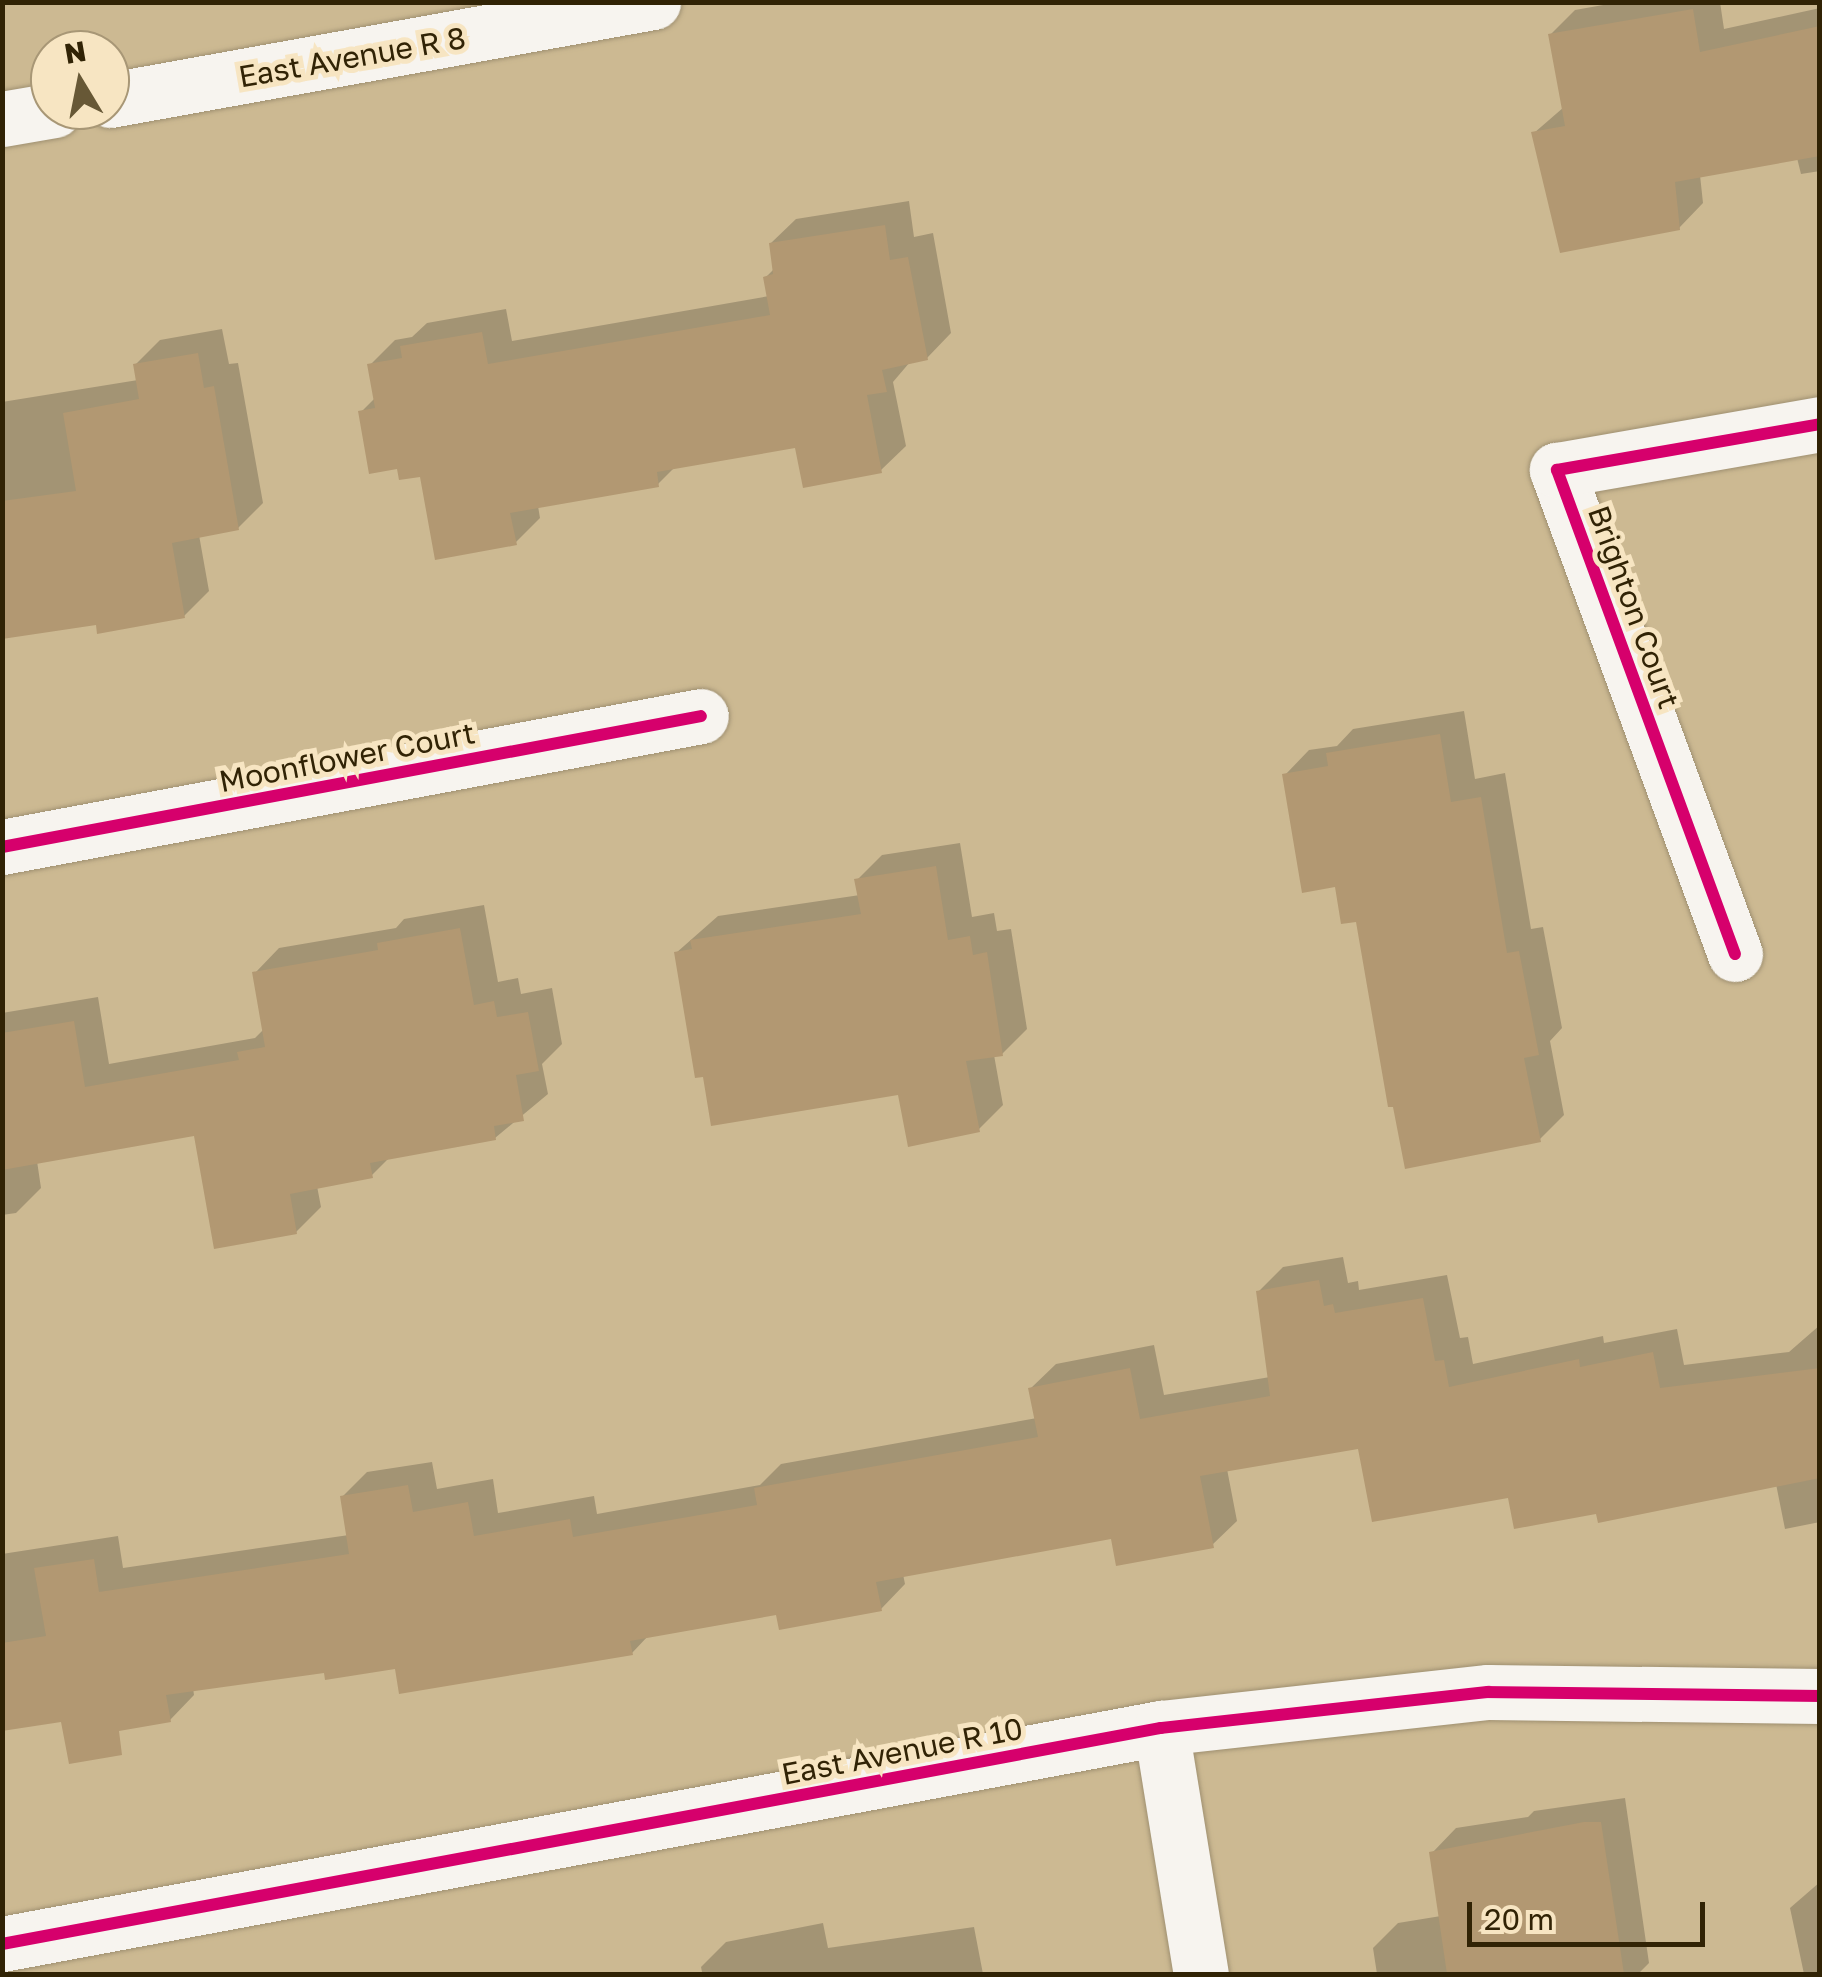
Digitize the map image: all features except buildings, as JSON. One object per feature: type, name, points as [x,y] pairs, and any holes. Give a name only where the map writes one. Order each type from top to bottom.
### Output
[{"type":"street","name":"East Avenue R 8","points":[[130,96],[652,2]]},
{"type":"street","points":[[2,119],[30,114]]},
{"type":"street","name":"Brighton Court","points":[[1735,954],[1557,470],[1820,424]]},
{"type":"street","name":"Moonflower Court","points":[[2,846],[701,716]]},
{"type":"street","name":"East Avenue R 10","points":[[2,1944],[1161,1728],[1488,1692],[1820,1696]]},
{"type":"street","points":[[1161,1728],[1202,1974]]},
{"type":"cycle path","points":[[1735,954],[1557,470],[1820,424]]},
{"type":"cycle path","points":[[2,847],[701,716]]},
{"type":"cycle path","points":[[2,1944],[1161,1728],[1488,1692],[1820,1696]]}]
